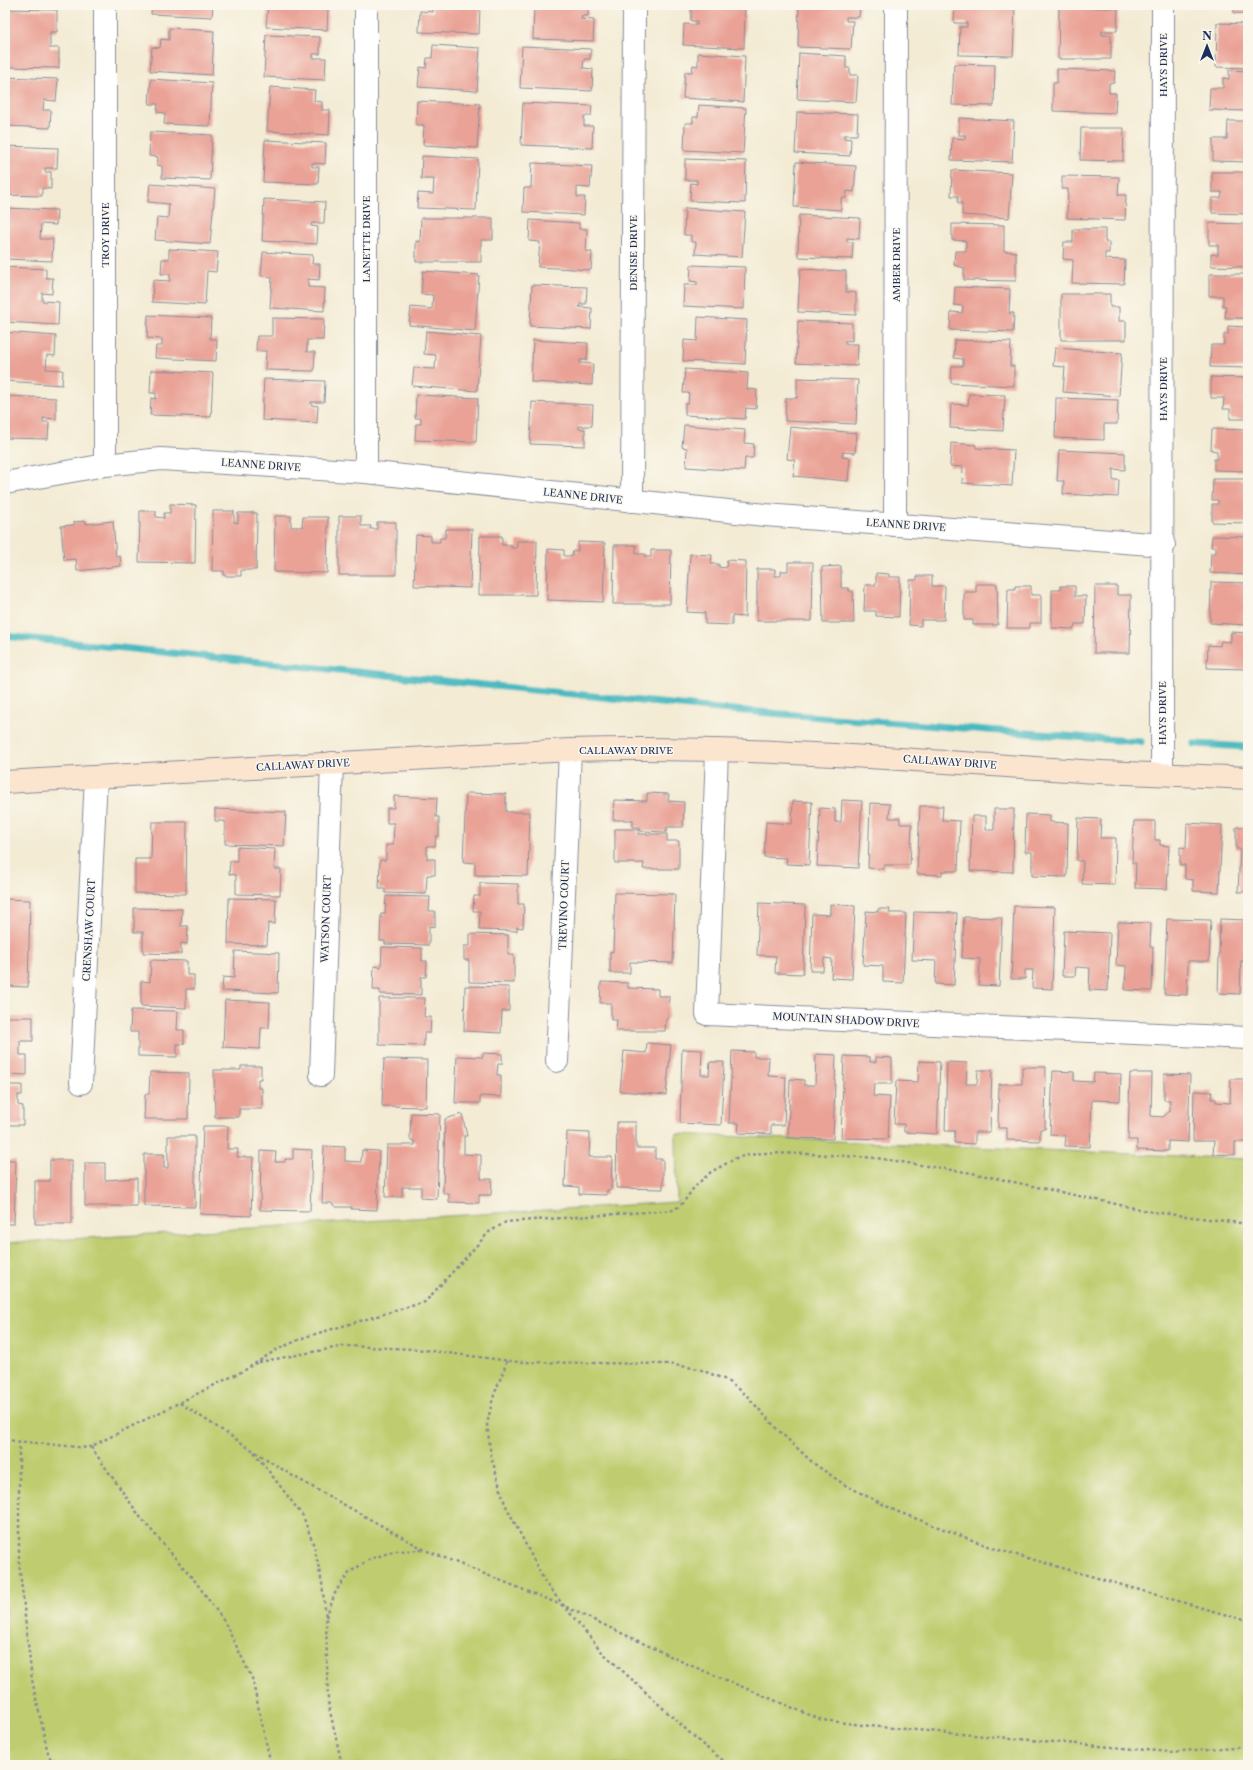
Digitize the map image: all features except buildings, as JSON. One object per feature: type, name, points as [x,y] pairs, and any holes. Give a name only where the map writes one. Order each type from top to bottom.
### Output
[{"type":"street","name":"TROY DRIVE","points":[[105,5],[105,465]]},
{"type":"street","name":"LANETTE DRIVE","points":[[366,5],[366,472]]},
{"type":"street","name":"DENISE DRIVE","points":[[632,502],[634,5]]},
{"type":"street","name":"AMBER DRIVE","points":[[895,525],[896,5]]},
{"type":"street","name":"HAYS DRIVE","points":[[1162,773],[1164,545],[1163,5]]},
{"type":"street","name":"LEANNE DRIVE","points":[[5,483],[105,465],[161,459],[366,472],[632,502],[895,525],[1164,545]]},
{"type":"street","name":"CALLAWAY DRIVE","points":[[5,782],[570,750],[642,748],[900,758],[1084,771],[1162,773],[1248,778]]},
{"type":"street","name":"TREVINO COURT","points":[[557,1061],[570,750]]},
{"type":"street","name":"MOUNTAIN SHADOW DRIVE","points":[[717,751],[707,1014],[1248,1038]]},
{"type":"street","name":"WATSON COURT","points":[[321,1075],[332,763]]},
{"type":"street","name":"CRENSHAW COURT","points":[[81,1083],[96,777]]},
{"type":"path","points":[[5,1440],[88,1448],[91,1447],[257,1362],[276,1350],[305,1337],[425,1302],[489,1232],[506,1222],[674,1210],[683,1203],[695,1186],[711,1172],[738,1157],[764,1153],[876,1158],[972,1173],[1153,1212],[1248,1224]]},
{"type":"path","points":[[257,1362],[345,1346],[416,1349],[507,1361],[668,1364],[699,1369],[726,1380],[747,1396],[777,1429],[813,1463],[845,1485],[896,1511],[996,1549],[1248,1621]]},
{"type":"path","points":[[507,1361],[487,1424],[491,1456],[505,1504],[546,1584],[602,1652],[728,1765]]},
{"type":"path","points":[[180,1402],[291,1475],[425,1550],[564,1606],[685,1663],[822,1720],[870,1726],[1169,1752],[1248,1746]]},
{"type":"path","points":[[19,1441],[19,1562],[32,1680],[48,1753],[53,1765]]},
{"type":"path","points":[[91,1447],[141,1518],[195,1581],[224,1621],[252,1678],[270,1765]]},
{"type":"path","points":[[253,1450],[303,1516],[314,1546],[322,1583],[326,1618],[328,1702],[342,1765]]},
{"type":"path","points":[[326,1618],[336,1591],[350,1572],[370,1560],[395,1551],[425,1550]]},
{"type":"green space","points":[[676,1134],[1248,1159],[1248,1765],[5,1765],[5,1243],[677,1202]]},
{"type":"waterway","points":[[5,636],[719,709],[1141,742]]},
{"type":"waterway","points":[[1194,744],[1248,747]]}]
